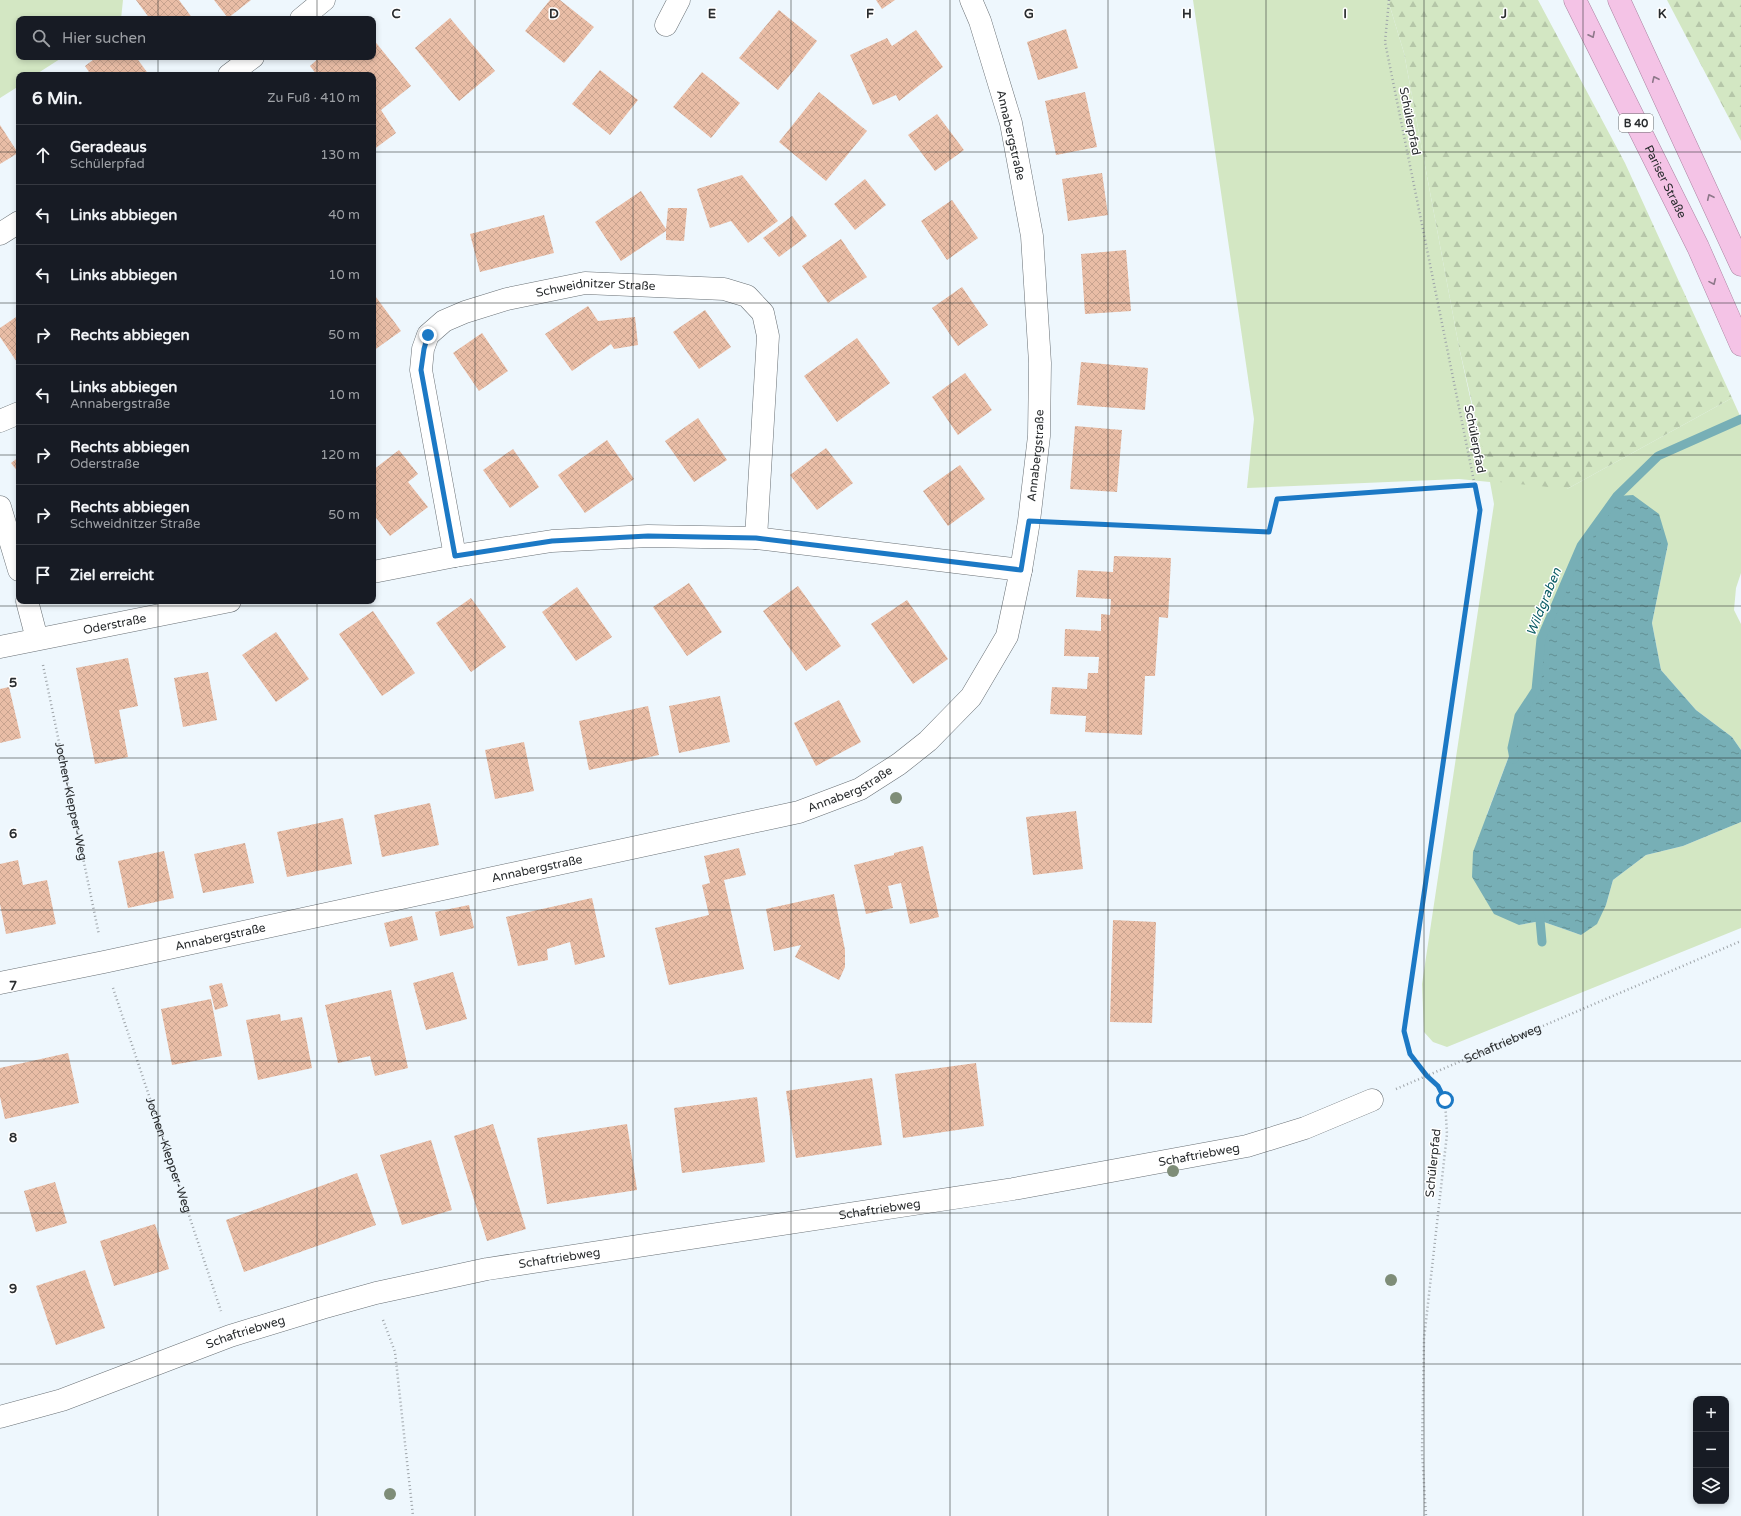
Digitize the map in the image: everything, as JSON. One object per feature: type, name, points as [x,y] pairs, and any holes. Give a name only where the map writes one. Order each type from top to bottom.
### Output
[{"type":"highway","name":"Pariser Straße","points":[[1575,0],[1698,247],[1741,345]]},
{"type":"highway","name":"B 40","points":[[1619,0],[1741,265]]},
{"type":"street","points":[[305,16],[324,0]]},
{"type":"street","points":[[666,25],[679,0]]},
{"type":"street","name":"Annabergstraße","points":[[0,983],[799,812],[860,789],[899,764],[928,741],[971,697],[1007,636],[1021,570],[1029,521],[1038,436],[1040,364],[1032,236],[1011,123],[980,20],[971,0]]},
{"type":"street","points":[[233,72],[248,60]]},
{"type":"street","points":[[0,234],[16,224]]},
{"type":"street","name":"Schweidnitzer Straße","points":[[455,556],[421,370],[428,335],[444,321],[465,312],[507,299],[585,284],[724,289],[747,296],[763,313],[768,336],[756,538]]},
{"type":"street","points":[[0,421],[16,414]]},
{"type":"street","points":[[0,507],[16,560]]},
{"type":"street","points":[[376,571],[455,556],[560,541],[648,536],[756,538],[1021,570]]},
{"type":"street","points":[[29,604],[37,639]]},
{"type":"street","name":"Oderstraße","points":[[0,647],[215,604]]},
{"type":"street","name":"Schaftriebweg","points":[[0,1417],[62,1400],[230,1336],[314,1310],[376,1293],[487,1269],[1013,1189],[1247,1146],[1305,1128],[1372,1100]]},
{"type":"path","name":"Schülerpfad","points":[[1389,0],[1385,42],[1480,510],[1404,1031],[1410,1054],[1427,1076],[1438,1086],[1445,1100],[1447,1134],[1424,1339],[1422,1452],[1426,1516]]},
{"type":"path","points":[[1029,521],[1269,532],[1277,499],[1475,485]]},
{"type":"path","name":"Jochen-Klepper-Weg","points":[[42,662],[100,941]]},
{"type":"path","name":"Schaftriebweg","points":[[1372,1100],[1741,941]]},
{"type":"path","name":"Jochen-Klepper-Weg","points":[[113,987],[230,1336]]},
{"type":"path","points":[[376,1293],[380,1312],[395,1352],[413,1516]]},
{"type":"green space","points":[[0,0],[123,0],[121,16],[16,16],[16,60],[58,60],[40,72],[16,72],[16,88],[0,98]]},
{"type":"green space","points":[[1193,0],[1388,0],[1404,53],[1459,347],[1479,438],[1567,489],[1732,398],[1741,418],[1741,573],[1736,588],[1734,610],[1741,624],[1741,750],[1732,737],[1696,710],[1661,670],[1652,623],[1668,544],[1541,639],[1536,690],[1519,716],[1512,748],[1487,814],[1519,925],[1541,921],[1581,935],[1606,905],[1613,880],[1646,855],[1683,846],[1741,822],[1741,928],[1447,1047],[1433,1042],[1424,1032],[1422,984],[1494,504],[1490,482],[1459,479],[1247,488],[1254,419]]},
{"type":"green space","points":[[1388,0],[1538,0],[1625,163],[1732,398],[1567,489],[1490,481],[1459,347],[1404,53]]},
{"type":"green space","points":[[1667,0],[1741,0],[1741,141]]},
{"type":"water","points":[[1633,495],[1659,514],[1668,544],[1652,623],[1661,670],[1696,710],[1732,737],[1741,750],[1741,822],[1683,846],[1646,855],[1613,880],[1606,905],[1597,924],[1581,935],[1541,921],[1519,925],[1494,914],[1472,877],[1473,852],[1512,748],[1519,716],[1536,690],[1541,639],[1581,546],[1617,496]]},
{"type":"building","points":[[136,0],[179,0],[191,16],[148,16]]},
{"type":"building","points":[[214,0],[251,0],[231,16],[226,16]]},
{"type":"building","points":[[550,0],[560,0],[594,27],[564,63],[525,31]]},
{"type":"building","points":[[876,0],[895,0],[882,9]]},
{"type":"building","points":[[779,10],[817,41],[778,90],[739,58]]},
{"type":"building","points":[[450,18],[495,71],[459,101],[415,48]]},
{"type":"building","points":[[1066,29],[1078,68],[1038,80],[1027,42]]},
{"type":"building","points":[[916,30],[943,67],[899,101],[896,95],[873,105],[850,55],[887,38],[892,46]]},
{"type":"building","points":[[376,43],[411,86],[381,110],[396,133],[376,148],[376,72],[315,72],[310,66],[317,60],[376,60]]},
{"type":"building","points":[[93,60],[138,60],[147,72],[89,72],[85,66]]},
{"type":"building","points":[[600,70],[638,100],[610,135],[572,104]]},
{"type":"building","points":[[702,72],[740,103],[711,138],[673,107]]},
{"type":"building","points":[[819,92],[867,131],[826,181],[779,142]]},
{"type":"building","points":[[1085,92],[1097,147],[1056,155],[1045,101]]},
{"type":"building","points":[[937,114],[964,150],[935,171],[908,135]]},
{"type":"building","points":[[0,125],[16,150],[16,154],[0,164]]},
{"type":"building","points":[[1102,173],[1108,215],[1068,221],[1062,179]]},
{"type":"building","points":[[742,175],[778,221],[748,243],[731,221],[710,228],[697,189]]},
{"type":"building","points":[[865,179],[886,205],[855,230],[834,204]]},
{"type":"building","points":[[641,191],[666,229],[668,208],[687,208],[684,241],[666,240],[666,231],[621,261],[595,222]]},
{"type":"building","points":[[952,200],[978,238],[947,260],[921,221]]},
{"type":"building","points":[[544,215],[554,253],[480,272],[470,234]]},
{"type":"building","points":[[792,216],[807,236],[779,257],[763,238]]},
{"type":"building","points":[[841,239],[867,277],[828,303],[802,266]]},
{"type":"building","points":[[1126,250],[1131,311],[1085,314],[1081,254]]},
{"type":"building","points":[[962,287],[988,325],[958,346],[932,308]]},
{"type":"building","points":[[376,297],[401,331],[376,349]]},
{"type":"building","points":[[588,306],[598,321],[635,317],[638,345],[614,349],[611,344],[572,371],[545,334]]},
{"type":"building","points":[[705,310],[731,347],[699,369],[673,332]]},
{"type":"building","points":[[16,317],[16,361],[0,337],[0,328]]},
{"type":"building","points":[[482,333],[508,371],[479,391],[453,353]]},
{"type":"building","points":[[857,338],[890,383],[837,422],[804,376]]},
{"type":"building","points":[[1081,362],[1148,368],[1145,410],[1077,405]]},
{"type":"building","points":[[965,373],[992,410],[958,435],[932,397]]},
{"type":"building","points":[[698,418],[727,460],[694,482],[665,441]]},
{"type":"building","points":[[1075,426],[1122,430],[1117,492],[1070,489]]},
{"type":"building","points":[[607,440],[634,479],[585,513],[558,475]]},
{"type":"building","points":[[826,448],[853,483],[817,510],[790,475]]},
{"type":"building","points":[[513,449],[539,487],[510,508],[483,470]]},
{"type":"building","points":[[399,450],[418,474],[408,482],[428,507],[390,536],[376,518],[376,468]]},
{"type":"building","points":[[16,459],[16,469],[11,463]]},
{"type":"building","points":[[960,465],[985,499],[948,526],[923,491]]},
{"type":"building","points":[[1114,556],[1171,558],[1168,618],[1159,617],[1155,676],[1145,676],[1142,735],[1085,732],[1086,716],[1050,714],[1052,687],[1087,689],[1088,673],[1098,673],[1099,657],[1064,656],[1065,629],[1101,631],[1101,614],[1110,615],[1111,599],[1076,597],[1078,570],[1113,572]]},
{"type":"building","points":[[689,583],[722,632],[687,656],[653,607]]},
{"type":"building","points":[[798,586],[841,646],[806,671],[763,611]]},
{"type":"building","points":[[577,587],[612,637],[576,661],[542,612]]},
{"type":"building","points":[[471,598],[506,647],[471,672],[436,623]]},
{"type":"building","points":[[907,600],[948,659],[913,684],[871,624]]},
{"type":"building","points":[[373,611],[415,673],[382,696],[339,634]]},
{"type":"building","points":[[276,632],[309,679],[276,702],[242,655]]},
{"type":"building","points":[[128,658],[138,706],[119,710],[128,757],[95,764],[76,668]]},
{"type":"building","points":[[208,672],[217,720],[183,727],[174,678]]},
{"type":"building","points":[[9,687],[21,738],[0,743],[0,689]]},
{"type":"building","points":[[720,696],[730,742],[679,753],[669,706]]},
{"type":"building","points":[[839,700],[861,742],[816,766],[794,723]]},
{"type":"building","points":[[648,706],[659,755],[589,770],[579,721]]},
{"type":"building","points":[[524,742],[534,791],[495,799],[485,750]]},
{"type":"building","points":[[430,803],[439,845],[382,857],[374,815]]},
{"type":"building","points":[[1076,811],[1083,869],[1033,875],[1026,817]]},
{"type":"building","points":[[343,818],[352,864],[287,877],[277,832]]},
{"type":"building","points":[[245,843],[254,883],[203,893],[194,854]]},
{"type":"building","points":[[923,846],[939,917],[910,924],[901,883],[888,886],[893,908],[866,914],[854,865]]},
{"type":"building","points":[[739,848],[746,875],[724,880],[744,969],[669,985],[655,928],[709,915],[702,885],[710,883],[704,856]]},
{"type":"building","points":[[164,851],[174,898],[128,908],[118,861]]},
{"type":"building","points":[[18,860],[23,885],[47,880],[56,924],[6,934],[0,904],[0,864]]},
{"type":"building","points":[[834,894],[845,950],[845,967],[839,980],[795,957],[801,945],[774,951],[766,909]]},
{"type":"building","points":[[592,898],[605,957],[575,965],[570,942],[547,949],[548,960],[518,966],[506,917]]},
{"type":"building","points":[[469,905],[474,928],[440,936],[435,912]]},
{"type":"building","points":[[412,916],[418,940],[390,947],[384,923]]},
{"type":"building","points":[[1113,920],[1156,922],[1152,1023],[1110,1022]]},
{"type":"building","points":[[453,972],[467,1019],[426,1030],[413,983]]},
{"type":"building","points":[[222,983],[228,1006],[215,1010],[209,986]]},
{"type":"building","points":[[391,990],[408,1068],[375,1076],[370,1056],[338,1063],[325,1005]]},
{"type":"building","points":[[211,999],[222,1056],[172,1065],[161,1009]]},
{"type":"building","points":[[280,1014],[281,1021],[302,1017],[312,1068],[258,1080],[246,1020]]},
{"type":"building","points":[[68,1053],[79,1103],[5,1119],[0,1097],[0,1068]]},
{"type":"building","points":[[976,1063],[984,1126],[903,1138],[895,1074]]},
{"type":"building","points":[[872,1078],[882,1145],[796,1158],[786,1091]]},
{"type":"building","points":[[757,1097],[765,1162],[682,1173],[674,1108]]},
{"type":"building","points":[[493,1124],[526,1229],[487,1241],[454,1136]]},
{"type":"building","points":[[627,1124],[637,1190],[547,1204],[537,1138]]},
{"type":"building","points":[[431,1140],[452,1210],[402,1225],[380,1155]]},
{"type":"building","points":[[357,1173],[376,1225],[244,1272],[226,1220]]},
{"type":"building","points":[[55,1182],[67,1223],[36,1232],[24,1191]]},
{"type":"building","points":[[155,1224],[169,1269],[114,1286],[100,1241]]},
{"type":"building","points":[[85,1270],[105,1328],[56,1345],[36,1286]]},
{"type":"waterway","name":"Wildgraben","points":[[1514,759],[1512,748],[1519,716],[1536,690],[1541,639],[1581,546],[1617,496],[1658,456],[1741,419]]},
{"type":"waterway","name":"Wildgraben","points":[[1539,909],[1542,942]]},
{"type":"route","points":[[428,335],[421,370],[455,556],[552,541],[648,536],[712,536],[756,538],[1021,570],[1029,521],[1269,532],[1277,499],[1475,485],[1480,510],[1404,1031],[1406,1044],[1410,1054],[1427,1076],[1438,1086],[1445,1100]]}]
